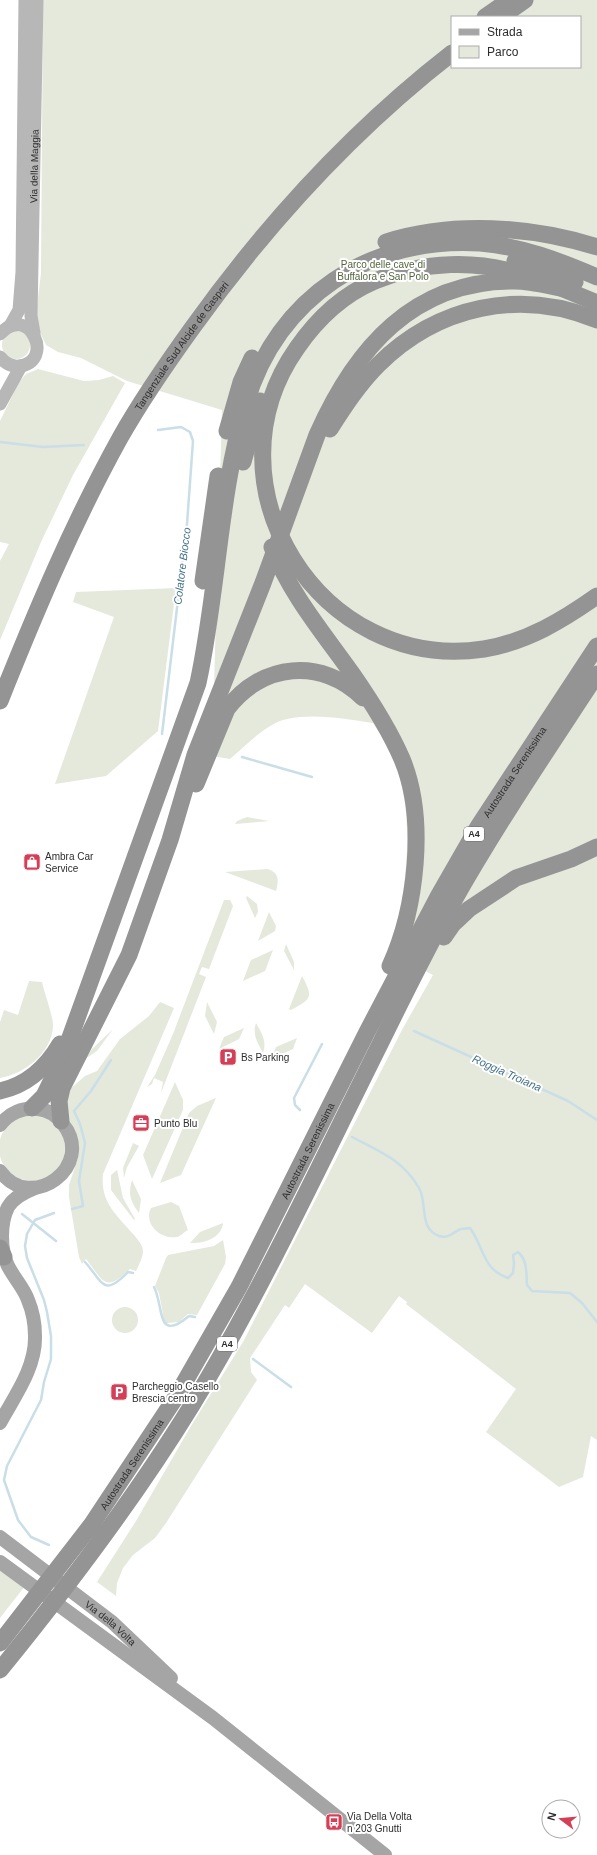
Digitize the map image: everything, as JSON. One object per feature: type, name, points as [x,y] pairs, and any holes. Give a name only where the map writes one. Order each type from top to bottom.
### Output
[{"type":"highway","points":[[486,16],[509,0]]},
{"type":"highway","points":[[502,16],[525,0]]},
{"type":"highway","name":"Tangenziale Sud Alcide de Gasperi","points":[[0,678],[50,555],[86,480],[134,396],[169,343],[248,240],[322,157],[395,89],[451,43]]},
{"type":"highway","name":"Tangenziale Sud Alcide de Gasperi","points":[[0,701],[43,594],[75,524],[121,436],[176,350],[213,298],[301,193],[364,130],[451,54]]},
{"type":"highway","points":[[187,710],[188,680],[224,444],[234,402],[241,382],[257,349],[278,317],[313,281],[344,260],[376,245],[415,234],[464,229],[496,229],[553,237],[597,247]]},
{"type":"highway","points":[[32,1108],[44,1096],[53,1080],[68,1045],[76,1016],[198,683],[206,648],[230,473],[246,402],[267,354],[288,323],[304,304],[330,282],[344,273],[383,255],[406,248],[451,242],[482,243],[512,248],[547,257],[597,277]]},
{"type":"highway","points":[[187,710],[207,686],[217,651],[240,480],[259,402],[271,372],[281,353],[297,330],[313,312],[336,292],[354,280],[386,266],[430,256],[453,254],[481,255],[508,259],[543,270],[597,292]]},
{"type":"highway","points":[[597,303],[566,289],[514,271],[480,265],[450,265],[410,270],[389,276],[355,291],[330,309],[318,321],[305,335],[286,363],[272,398],[266,421],[263,467],[270,510],[283,544],[299,570],[326,600],[360,624],[385,637],[434,649],[466,650],[499,646],[537,633],[597,596]]},
{"type":"highway","points":[[61,1121],[59,1101],[62,1088],[92,1032],[129,955],[170,840],[195,755],[263,583],[317,435],[342,386],[371,344],[387,328],[418,306],[453,290],[483,284],[515,281],[566,289]]},
{"type":"highway","points":[[301,481],[343,409],[373,371],[398,348],[436,323],[463,312],[494,305],[514,303],[561,308],[597,320]]},
{"type":"highway","points":[[251,432],[253,469],[258,508],[277,561],[301,601],[379,714],[402,760],[409,782],[416,836],[411,897],[398,949],[372,1004],[366,1032]]},
{"type":"highway","name":"Autostrada Serenissima","points":[[0,1643],[92,1524],[176,1397],[239,1287],[366,1032],[439,895],[478,827],[597,646]]},
{"type":"highway","points":[[170,840],[194,789],[227,709],[235,698],[258,681],[283,672],[299,670],[326,675],[348,686],[379,714]]},
{"type":"highway","name":"Autostrada Serenissima","points":[[0,1670],[50,1609],[107,1533],[192,1405],[255,1295],[453,902],[542,757],[597,674]]},
{"type":"highway","points":[[408,989],[427,968],[441,941],[453,924],[469,909],[516,878],[538,869],[571,859],[597,847]]},
{"type":"highway","points":[[571,859],[597,855]]},
{"type":"highway","points":[[0,1091],[24,1082],[36,1075],[48,1062],[76,1016]]},
{"type":"main road","points":[[2,1121],[18,1111],[32,1108],[48,1111],[61,1121],[71,1138],[72,1151],[68,1164],[56,1179],[45,1186],[35,1188],[24,1193],[8,1206]]},
{"type":"main road","points":[[1,1172],[13,1183],[20,1186],[35,1188]]},
{"type":"main road","points":[[0,1423],[28,1370],[33,1356],[35,1338],[34,1320],[28,1299],[2,1253],[2,1237],[8,1206],[8,1195],[1,1172]]},
{"type":"main road","name":"Via della Volta","points":[[0,1537],[112,1622],[213,1718]]},
{"type":"main road","name":"Via della Volta","points":[[0,1562],[213,1718],[385,1855]]},
{"type":"street","name":"Via della Maggia","points":[[5,330],[19,310],[22,272],[25,0]]},
{"type":"street","name":"Via della Maggia","points":[[21,366],[33,359],[38,346],[31,316],[37,0]]},
{"type":"street","points":[[5,330],[23,326],[34,333]]},
{"type":"street","points":[[0,361],[7,364],[21,366],[0,404]]},
{"type":"green space","name":"Parco delle cave di Buffalora e San Polo","points":[[43,0],[597,0],[597,1440],[591,1436],[583,1477],[559,1487],[486,1432],[516,1389],[406,1304],[407,1302],[399,1296],[372,1333],[305,1284],[289,1308],[285,1305],[250,1358],[251,1372],[257,1380],[166,1523],[155,1538],[133,1555],[123,1568],[117,1583],[116,1596],[97,1582],[136,1521],[191,1426],[243,1342],[403,1028],[433,975],[390,953],[400,914],[404,888],[407,826],[402,785],[396,765],[387,743],[373,723],[341,718],[298,717],[287,719],[279,721],[264,730],[230,759],[212,756],[222,410],[127,381],[81,358],[58,352],[46,345],[37,326],[36,315],[41,273]]},
{"type":"green space","points":[[16,331],[26,335],[30,345],[26,355],[16,359],[6,355],[2,345],[6,335]]},
{"type":"green space","points":[[38,369],[84,381],[99,380],[113,376],[125,383],[73,475],[41,542],[0,640],[0,561],[9,544],[0,542],[0,421],[19,382],[26,374]]},
{"type":"green space","points":[[176,588],[158,731],[106,776],[55,784],[114,617],[73,602],[76,592]]},
{"type":"green space","points":[[247,817],[270,821],[235,824],[237,821]]},
{"type":"green space","points":[[268,869],[277,877],[278,883],[276,891],[225,872]]},
{"type":"green space","points":[[247,896],[257,904],[258,912],[255,918],[246,898]]},
{"type":"green space","points":[[224,900],[230,900],[233,906],[209,969],[202,967],[199,974],[206,977],[161,1093],[163,1082],[154,1078],[152,1084],[147,1087],[155,1075],[173,1034]]},
{"type":"green space","points":[[269,912],[276,926],[275,931],[258,941]]},
{"type":"green space","points":[[286,944],[294,962],[294,970],[284,951]]},
{"type":"green space","points":[[273,950],[265,971],[243,981],[251,960]]},
{"type":"green space","points":[[302,976],[309,994],[303,1003],[291,1010],[289,1009]]},
{"type":"green space","points":[[29,981],[42,982],[53,1023],[51,1037],[42,1054],[35,1061],[18,1072],[0,1078],[0,1022],[4,1010],[18,1015]]},
{"type":"green space","points":[[160,1002],[174,1008],[103,1174],[104,1193],[107,1201],[116,1215],[140,1242],[143,1253],[136,1271],[130,1269],[115,1281],[105,1282],[86,1259],[82,1264],[79,1257],[69,1197],[69,1185],[78,1158],[79,1147],[77,1136],[69,1119],[66,1103],[69,1090],[85,1076],[97,1071],[120,1039],[149,1016]]},
{"type":"green space","points":[[207,1002],[217,1022],[214,1034],[205,1016]]},
{"type":"green space","points":[[256,1023],[264,1041],[263,1053],[255,1035]]},
{"type":"green space","points":[[244,1028],[239,1039],[219,1049],[224,1037]]},
{"type":"green space","points":[[113,1029],[97,1051],[85,1059],[92,1049]]},
{"type":"green space","points":[[297,1038],[293,1049],[271,1059],[276,1047]]},
{"type":"green space","points":[[175,1082],[183,1100],[183,1110],[152,1179],[143,1155]]},
{"type":"green space","points":[[216,1098],[181,1175],[160,1183],[189,1113],[197,1106]]},
{"type":"green space","points":[[32,1115],[45,1118],[55,1125],[62,1135],[65,1148],[62,1161],[55,1171],[45,1178],[32,1181],[19,1178],[9,1171],[2,1161],[-1,1148],[2,1135],[9,1125],[19,1118]]},
{"type":"green space","points":[[133,1143],[139,1146],[127,1167],[124,1178],[123,1168]]},
{"type":"green space","points":[[117,1170],[123,1198],[135,1219],[134,1220],[111,1190],[111,1175]]},
{"type":"green space","points":[[132,1180],[141,1199],[139,1213],[134,1205],[130,1193]]},
{"type":"green space","points":[[171,1202],[179,1206],[188,1230],[177,1237],[165,1236],[155,1230],[149,1220],[151,1208]]},
{"type":"green space","points":[[223,1223],[222,1228],[216,1236],[206,1241],[190,1243],[200,1232]]},
{"type":"green space","points":[[223,1240],[226,1257],[225,1264],[197,1315],[188,1314],[179,1322],[167,1323],[164,1320],[159,1293],[155,1286],[168,1255],[214,1246]]},
{"type":"green space","points":[[125,1307],[134,1311],[138,1320],[134,1329],[125,1333],[116,1329],[112,1320],[116,1311]]},
{"type":"green space","points":[[0,1567],[25,1586],[0,1618]]},
{"type":"waterway","name":"Colatore Biocco","points":[[158,430],[181,427],[190,432],[193,441],[187,524],[162,734]]},
{"type":"waterway","name":"Colatore Biocco","points":[[0,442],[43,447],[84,445]]},
{"type":"waterway","name":"Colatore Biocco","points":[[242,757],[312,777]]},
{"type":"waterway","name":"Roggia Troiana","points":[[414,1031],[568,1101],[597,1120]]},
{"type":"waterway","name":"Colatore Biocco","points":[[300,1110],[295,1105],[294,1098],[322,1044]]},
{"type":"waterway","points":[[72,1209],[83,1206],[79,1181],[85,1143],[80,1124],[74,1111],[91,1091],[111,1060]]},
{"type":"waterway","name":"Colatore Biocco","points":[[352,1137],[390,1157],[413,1178],[422,1194],[424,1215],[428,1227],[432,1232],[439,1236],[446,1237],[461,1229],[470,1228],[475,1235],[488,1263],[499,1274],[508,1278],[513,1273],[513,1255],[518,1252],[525,1263],[527,1285],[532,1291],[570,1293],[582,1303],[597,1322]]},
{"type":"waterway","points":[[49,1545],[31,1537],[18,1520],[4,1480],[7,1466],[41,1400],[44,1382],[51,1359],[51,1336],[47,1312],[44,1300],[27,1258],[25,1246],[27,1234],[35,1220],[54,1213]]},
{"type":"waterway","points":[[22,1214],[56,1241]]},
{"type":"waterway","points":[[85,1262],[100,1281],[108,1286],[120,1280],[128,1272],[133,1273]]},
{"type":"waterway","points":[[154,1287],[163,1319],[166,1324],[171,1326],[178,1324],[189,1316],[195,1317]]},
{"type":"waterway","points":[[253,1359],[291,1387]]},
{"type":"place","name":"Ambra Car Service","points":[[32,862]]},
{"type":"place","name":"Bs Parking","points":[[228,1057]]},
{"type":"place","name":"Punto Blu","points":[[141,1123]]},
{"type":"place","name":"Parcheggio Casello Brescia centro","points":[[119,1392]]},
{"type":"place","name":"Via Della Volta n 203 Gnutti","points":[[334,1822]]}]
